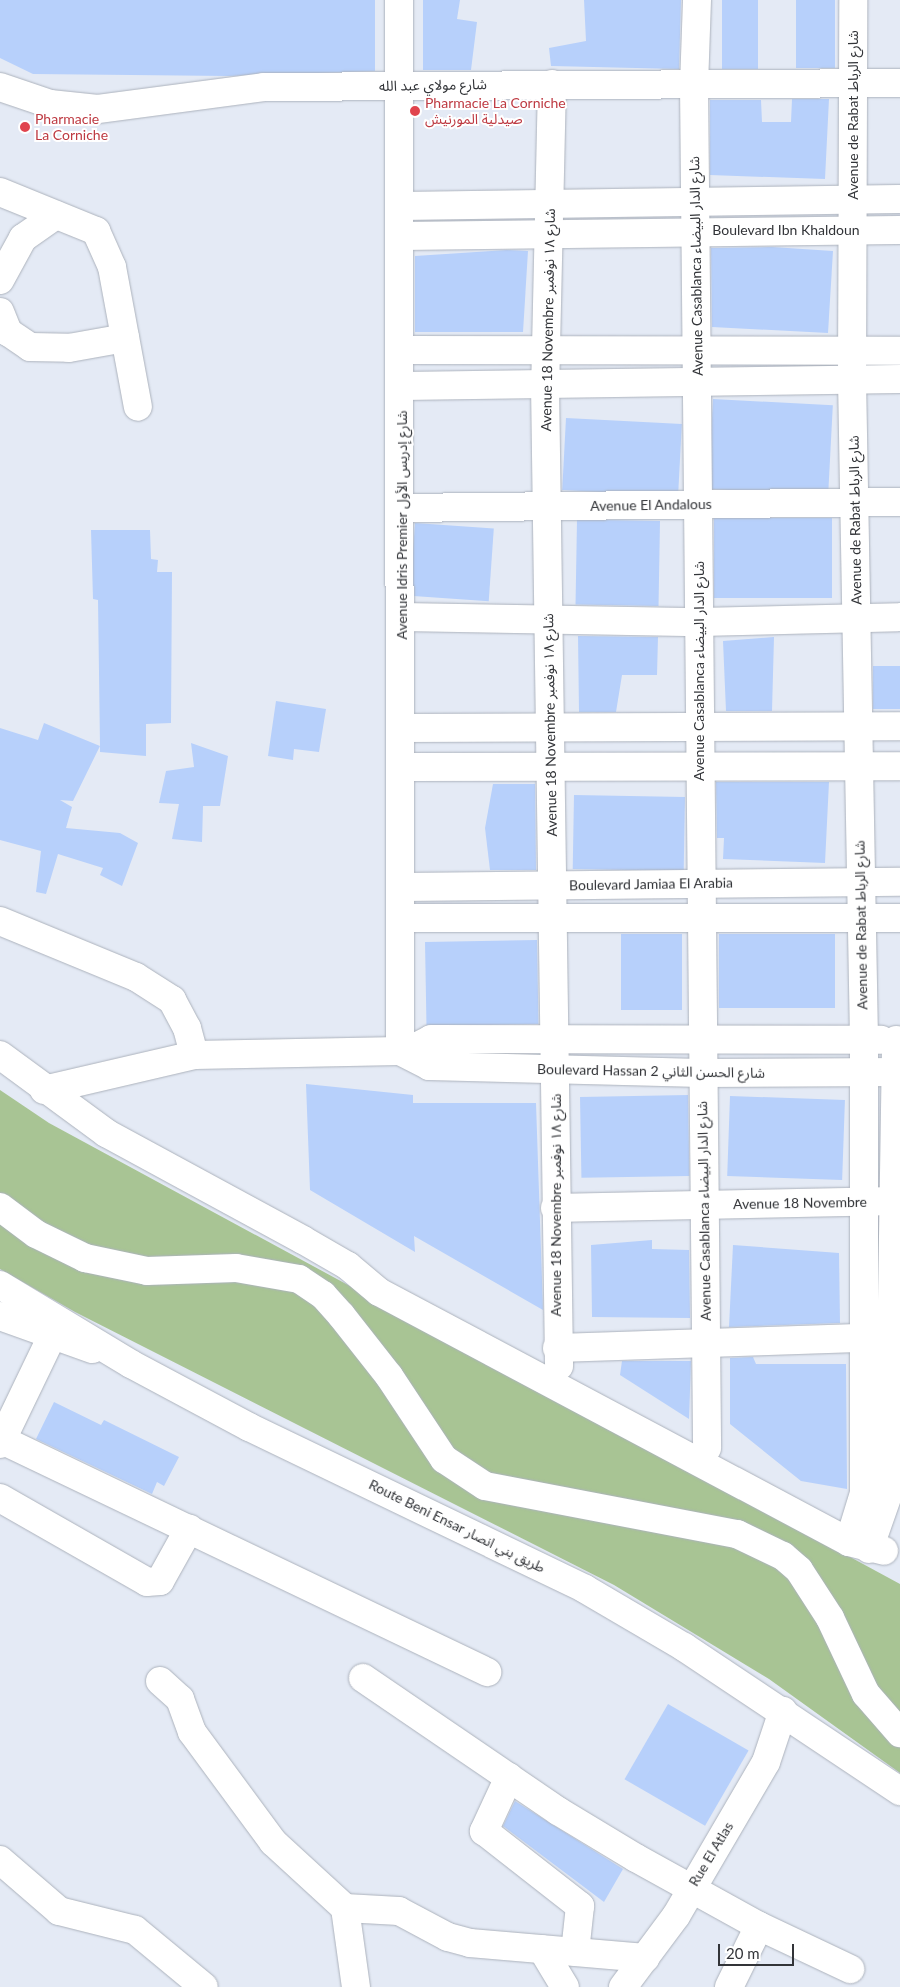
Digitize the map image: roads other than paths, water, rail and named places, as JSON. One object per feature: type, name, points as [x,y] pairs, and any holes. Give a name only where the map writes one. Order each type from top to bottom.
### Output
[{"type":"street","name":"Avenue Idris Premier شارع إدريس الأول","points":[[399,0],[403,350],[403,1051]]},
{"type":"street","name":"Avenue Casablanca شارع الدار البيضاء","points":[[697,0],[694,84],[707,1448]]},
{"type":"street","name":"Avenue de Rabat شارع الرباط","points":[[853,0],[855,351],[852,379],[856,503],[857,766],[864,1040],[864,1337],[884,1492]]},
{"type":"street","name":"شارع مولاي عبد الله","points":[[0,87],[50,104],[98,109],[221,89],[552,84],[900,83]]},
{"type":"street","name":"Avenue 18 Novembre شارع ١٨ نوفمبر","points":[[552,84],[545,384],[558,1357]]},
{"type":"street","points":[[0,192],[96,230],[112,267],[138,407]]},
{"type":"street","name":"Boulevard Ibn Khaldoun","points":[[402,236],[550,220],[696,200],[900,199]]},
{"type":"street","name":"Boulevard Ibn Khaldoun","points":[[401,206],[550,220],[696,230],[900,230]]},
{"type":"street","points":[[0,280],[23,238],[56,215]]},
{"type":"street","points":[[0,312],[8,332],[30,347],[70,348],[125,338]]},
{"type":"street","points":[[403,350],[546,352],[900,351]]},
{"type":"street","points":[[403,386],[697,380],[900,379]]},
{"type":"street","name":"Avenue El Andalous","points":[[402,508],[900,502]]},
{"type":"street","points":[[402,617],[700,622],[857,617],[900,618]]},
{"type":"street","points":[[402,728],[900,726]]},
{"type":"street","points":[[402,767],[900,766]]},
{"type":"street","name":"Boulevard Jamiaa El Arabia","points":[[403,887],[900,882]]},
{"type":"street","points":[[403,918],[900,918]]},
{"type":"street","points":[[0,921],[136,977],[172,1000],[187,1028],[194,1055]]},
{"type":"street","points":[[44,1090],[194,1055],[403,1051],[431,1039],[898,1040],[894,1337],[884,1492],[872,1544]]},
{"type":"street","name":"Boulevard Hassan 2 شارع الحسن الثاني","points":[[403,1051],[429,1066],[702,1073],[898,1072]]},
{"type":"street","points":[[0,1055],[44,1090],[106,1133],[348,1266],[379,1292],[872,1544]]},
{"type":"street","name":"Avenue 18 Novembre","points":[[555,1208],[895,1200]]},
{"type":"street","points":[[0,1207],[36,1234],[85,1258],[147,1271],[236,1268],[299,1279],[324,1295],[341,1315],[389,1376],[444,1459],[485,1486],[737,1534],[783,1556],[798,1570],[830,1618],[866,1694],[900,1733]]},
{"type":"street","points":[[348,1266],[388,1278],[558,1357],[707,1448],[872,1544]]},
{"type":"street","name":"Route Beni Ensar طريق بني انصار","points":[[0,1285],[131,1364],[249,1427],[585,1589],[783,1711],[900,1791]]},
{"type":"street","points":[[0,1316],[131,1364]]},
{"type":"street","points":[[53,1334],[1,1442],[189,1529],[487,1672]]},
{"type":"street","points":[[558,1357],[705,1343],[894,1337]]},
{"type":"street","points":[[0,1498],[147,1582],[160,1581],[189,1529]]},
{"type":"street","points":[[363,1678],[509,1777],[690,1889],[759,1926],[850,1969]]},
{"type":"street","points":[[160,1681],[180,1699],[192,1732],[268,1836],[346,1908],[399,1912],[470,1943],[645,1958]]},
{"type":"street","name":"Rue El Atlas","points":[[623,1987],[645,1958],[690,1889],[766,1762],[783,1711]]},
{"type":"street","points":[[509,1777],[484,1831],[580,1906],[575,1952]]},
{"type":"street","points":[[0,1860],[59,1911],[135,1930],[204,1987]]},
{"type":"street","points":[[346,1908],[356,1987]]},
{"type":"street","points":[[729,1987],[759,1926]]},
{"type":"street","points":[[542,1949],[565,1987]]},
{"type":"place","name":"Pharmacie La Corniche صيدلية المورنيش","points":[[415,111]]},
{"type":"place","name":"Pharmacie La Corniche","points":[[25,127]]}]
